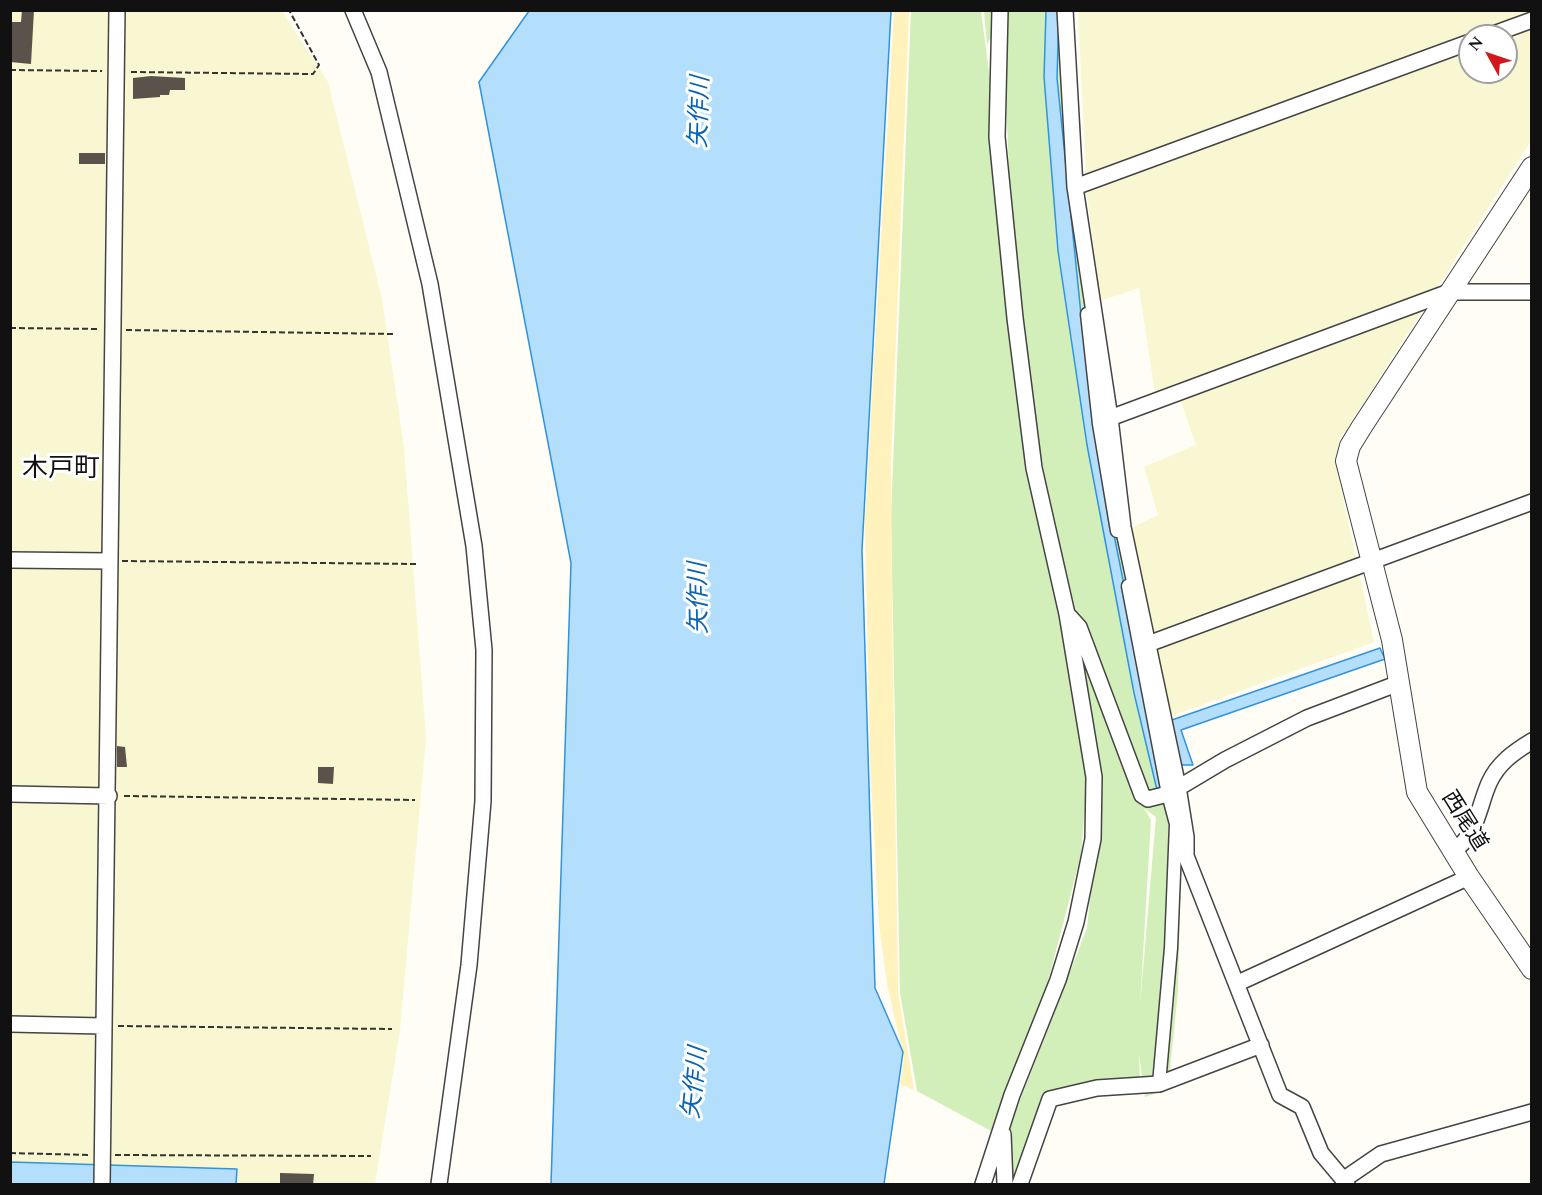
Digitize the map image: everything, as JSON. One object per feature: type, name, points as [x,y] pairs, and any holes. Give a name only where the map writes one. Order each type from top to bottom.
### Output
[{"type":"street","points":[[102,1185],[103,1026],[109,796],[117,10]]},
{"type":"street","points":[[353,10],[379,72],[430,284],[474,546],[484,650],[483,801],[469,965],[439,1185]]},
{"type":"street","points":[[993,10],[993,27],[999,37]]},
{"type":"street","points":[[983,1185],[1002,1123],[1061,970],[1076,922],[1092,839],[1094,777],[1067,614],[1035,468],[1015,318],[997,137],[1000,10]]},
{"type":"street","points":[[1063,10],[1075,187],[1110,417],[1123,526],[1148,644],[1173,791],[1176,832],[1171,948],[1159,1084]]},
{"type":"street","points":[[1063,10],[1071,190],[1099,424],[1173,791],[1186,837],[1186,856],[1238,983],[1280,1095],[1302,1107],[1321,1153],[1345,1182],[1381,1154],[1532,1112]]},
{"type":"street","points":[[1075,187],[1458,46]]},
{"type":"street","name":"西尾道","points":[[1532,167],[1350,446],[1346,461],[1392,640],[1417,792],[1469,878],[1532,969]]},
{"type":"street","points":[[1110,417],[1449,292],[1532,292]]},
{"type":"street","points":[[1148,644],[1532,502]]},
{"type":"street","points":[[10,560],[110,561]]},
{"type":"street","points":[[1067,614],[1079,627],[1142,795],[1148,799],[1173,791],[1307,718],[1399,683]]},
{"type":"street","points":[[1453,851],[1469,838],[1490,781],[1507,757],[1532,741]]},
{"type":"street","points":[[10,794],[109,796]]},
{"type":"street","points":[[1238,983],[1469,878]]},
{"type":"street","points":[[10,1024],[103,1026]]},
{"type":"street","points":[[1020,1185],[1050,1099],[1097,1088],[1159,1084],[1260,1045]]},
{"type":"street","points":[[1002,1123],[1005,1185]]},
{"type":"path","points":[[10,70],[313,74],[319,65],[289,10]]},
{"type":"path","points":[[10,328],[393,334]]},
{"type":"path","points":[[110,561],[417,564]]},
{"type":"path","points":[[109,796],[415,800]]},
{"type":"path","points":[[103,1026],[392,1029]]},
{"type":"path","points":[[10,1153],[102,1160],[371,1156]]},
{"type":"shaded area","points":[[10,11],[282,11],[328,82],[382,299],[404,447],[426,738],[400,1030],[375,1184],[11,1184]]},
{"type":"shaded area","points":[[1078,11],[1531,11],[1531,141],[1340,439],[1335,460],[1374,642],[1171,716],[1131,528],[1158,515],[1144,467],[1196,445],[1176,387],[1155,393],[1139,288],[1100,301],[1087,194]]},
{"type":"green space","points":[[911,11],[981,11],[1060,618],[1087,778],[1081,855],[1041,1008],[991,1131],[917,1091],[900,993],[891,516]]},
{"type":"green space","points":[[984,11],[998,11],[996,26],[987,45]]},
{"type":"green space","points":[[1008,11],[1063,11],[1080,230],[1174,785],[1150,793],[1143,789],[1070,607],[1047,495],[1027,371],[1010,192],[1005,77]]},
{"type":"green space","points":[[1078,635],[1134,795],[1142,806],[1175,800],[1182,824],[1178,991],[1168,1089],[1145,1097],[1139,1055],[1140,1082],[1054,1092],[1016,1184],[1009,1184],[1009,1129],[1087,928],[1101,787]],"holes":[[[1144,808],[1156,817],[1140,1005],[1151,820]]]},
{"type":"sand","points":[[894,11],[909,11],[891,462],[898,992],[914,1090],[900,1084],[904,1058],[887,984],[879,924],[870,762],[865,522]]},
{"type":"water","name":"矢作川","points":[[529,11],[891,11],[862,550],[875,988],[903,1052],[884,1184],[551,1184],[571,563],[479,82]]},
{"type":"water","points":[[1046,11],[1059,11],[1057,78],[1082,324],[1106,495],[1165,789],[1157,790],[1134,693],[1087,445],[1058,251],[1044,77]]},
{"type":"water","points":[[1380,648],[1385,659],[1181,730],[1193,765],[1179,765],[1169,721]]},
{"type":"water","points":[[11,1162],[237,1169],[236,1184],[11,1184]]},
{"type":"building","points":[[22,10],[34,10],[31,64],[10,62],[11,22],[21,22]]},
{"type":"building","points":[[151,76],[185,78],[185,90],[170,90],[169,95],[160,95],[160,97],[133,99],[133,78]]},
{"type":"building","points":[[79,153],[105,153],[105,164],[79,164]]},
{"type":"building","points":[[117,746],[125,747],[127,767],[117,767]]},
{"type":"building","points":[[318,767],[334,767],[333,784],[318,783]]},
{"type":"building","points":[[280,1173],[314,1174],[313,1185],[280,1185]]},
{"type":"district","name":"木戸町","points":[[61,471]]}]
